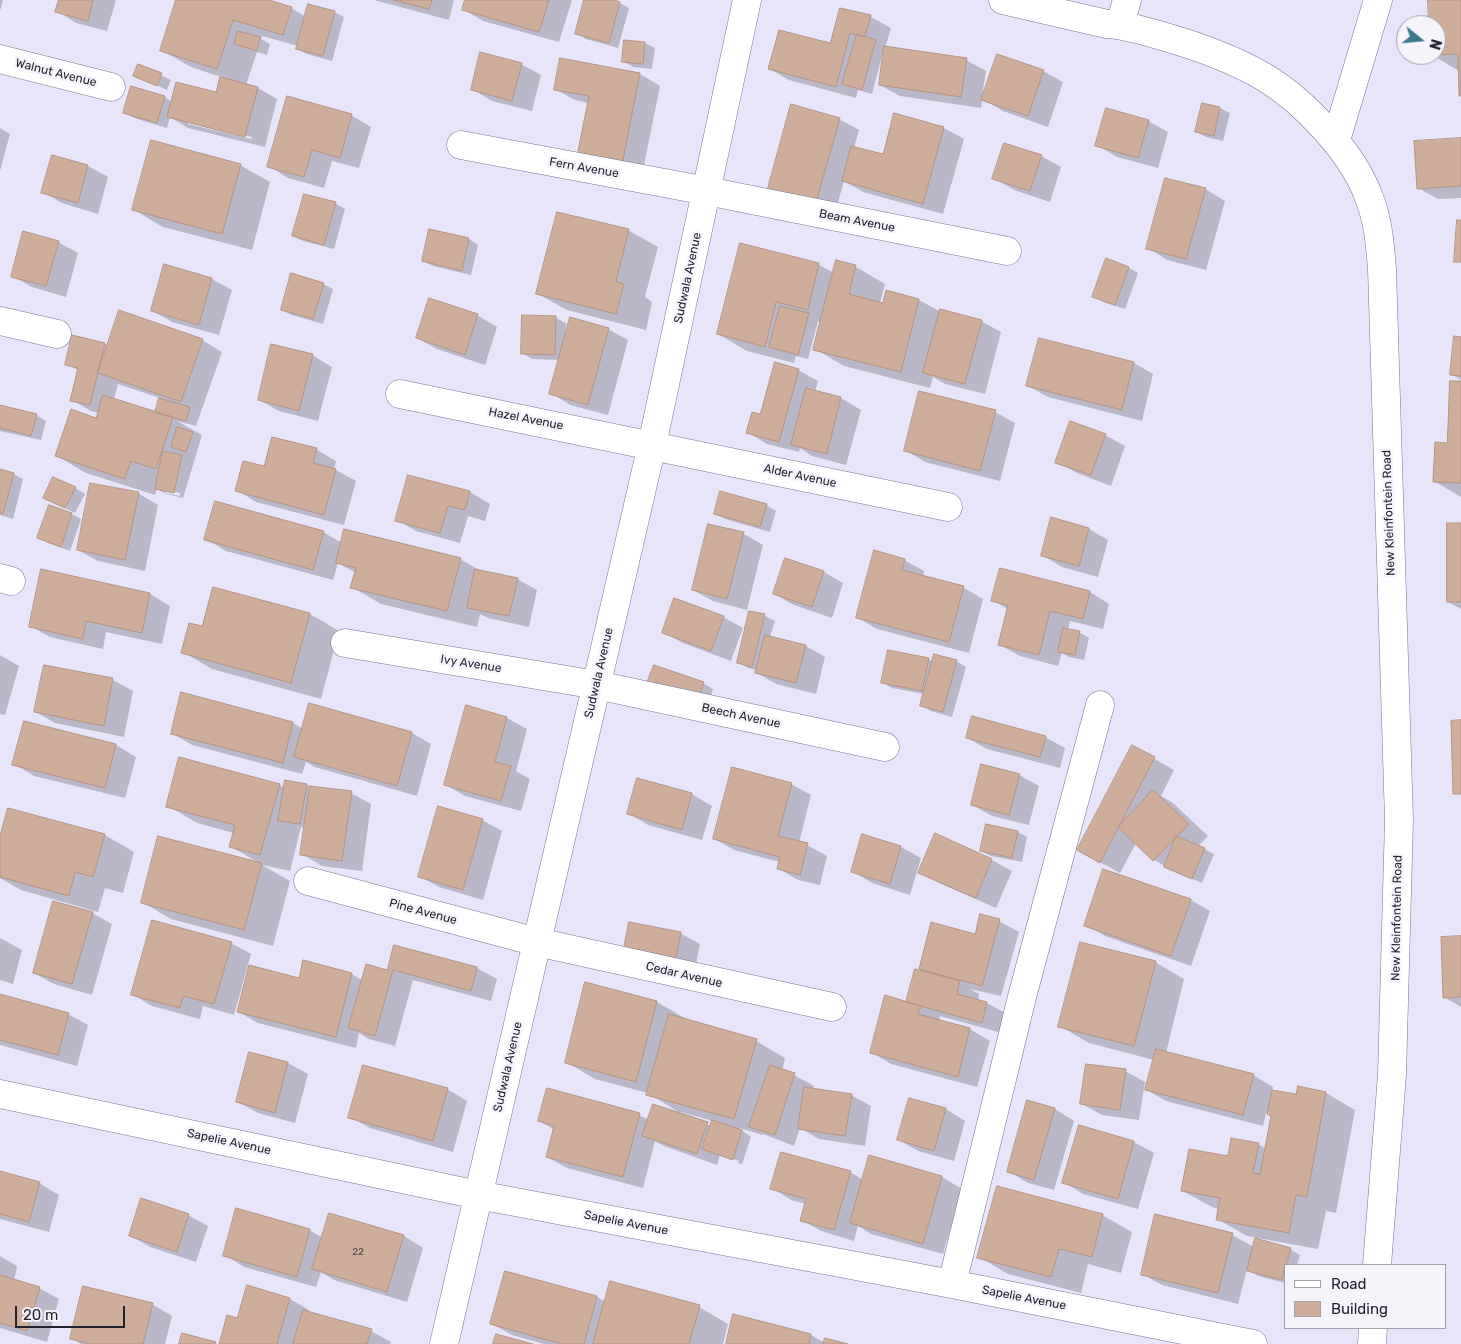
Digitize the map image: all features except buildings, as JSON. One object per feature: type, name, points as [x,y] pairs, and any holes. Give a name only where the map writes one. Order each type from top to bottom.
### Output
[{"type":"street","name":"Sudwala Avenue","points":[[444,1344],[652,445],[747,0]]},
{"type":"street","name":"New Kleinfontein Road","points":[[1003,0],[1107,24],[1124,12],[1178,41],[1222,56],[1265,78],[1301,105],[1336,140],[1356,170],[1368,193],[1377,220],[1382,269],[1399,820],[1392,1074],[1378,1264]]},
{"type":"street","points":[[1336,140],[1378,0]]},
{"type":"street","name":"Walnut Avenue","points":[[0,59],[111,87]]},
{"type":"street","name":"Fern Avenue","points":[[461,145],[707,190]]},
{"type":"street","name":"Beam Avenue","points":[[707,190],[1007,251]]},
{"type":"street","points":[[0,321],[58,334]]},
{"type":"street","name":"Hazel Avenue","points":[[400,394],[652,445]]},
{"type":"street","name":"Alder Avenue","points":[[652,445],[948,507]]},
{"type":"street","name":"Ivy Avenue","points":[[345,643],[597,685]]},
{"type":"street","name":"Beech Avenue","points":[[597,685],[885,747]]},
{"type":"street","points":[[952,1284],[1022,998],[1100,705]]},
{"type":"street","name":"Pine Avenue","points":[[308,881],[537,942]]},
{"type":"street","name":"Cedar Avenue","points":[[537,942],[832,1007]]},
{"type":"street","name":"Sapelie Avenue","points":[[0,1094],[478,1195],[952,1284],[1253,1344]]},
{"type":"street","points":[[1372,1344],[1373,1329]]}]
